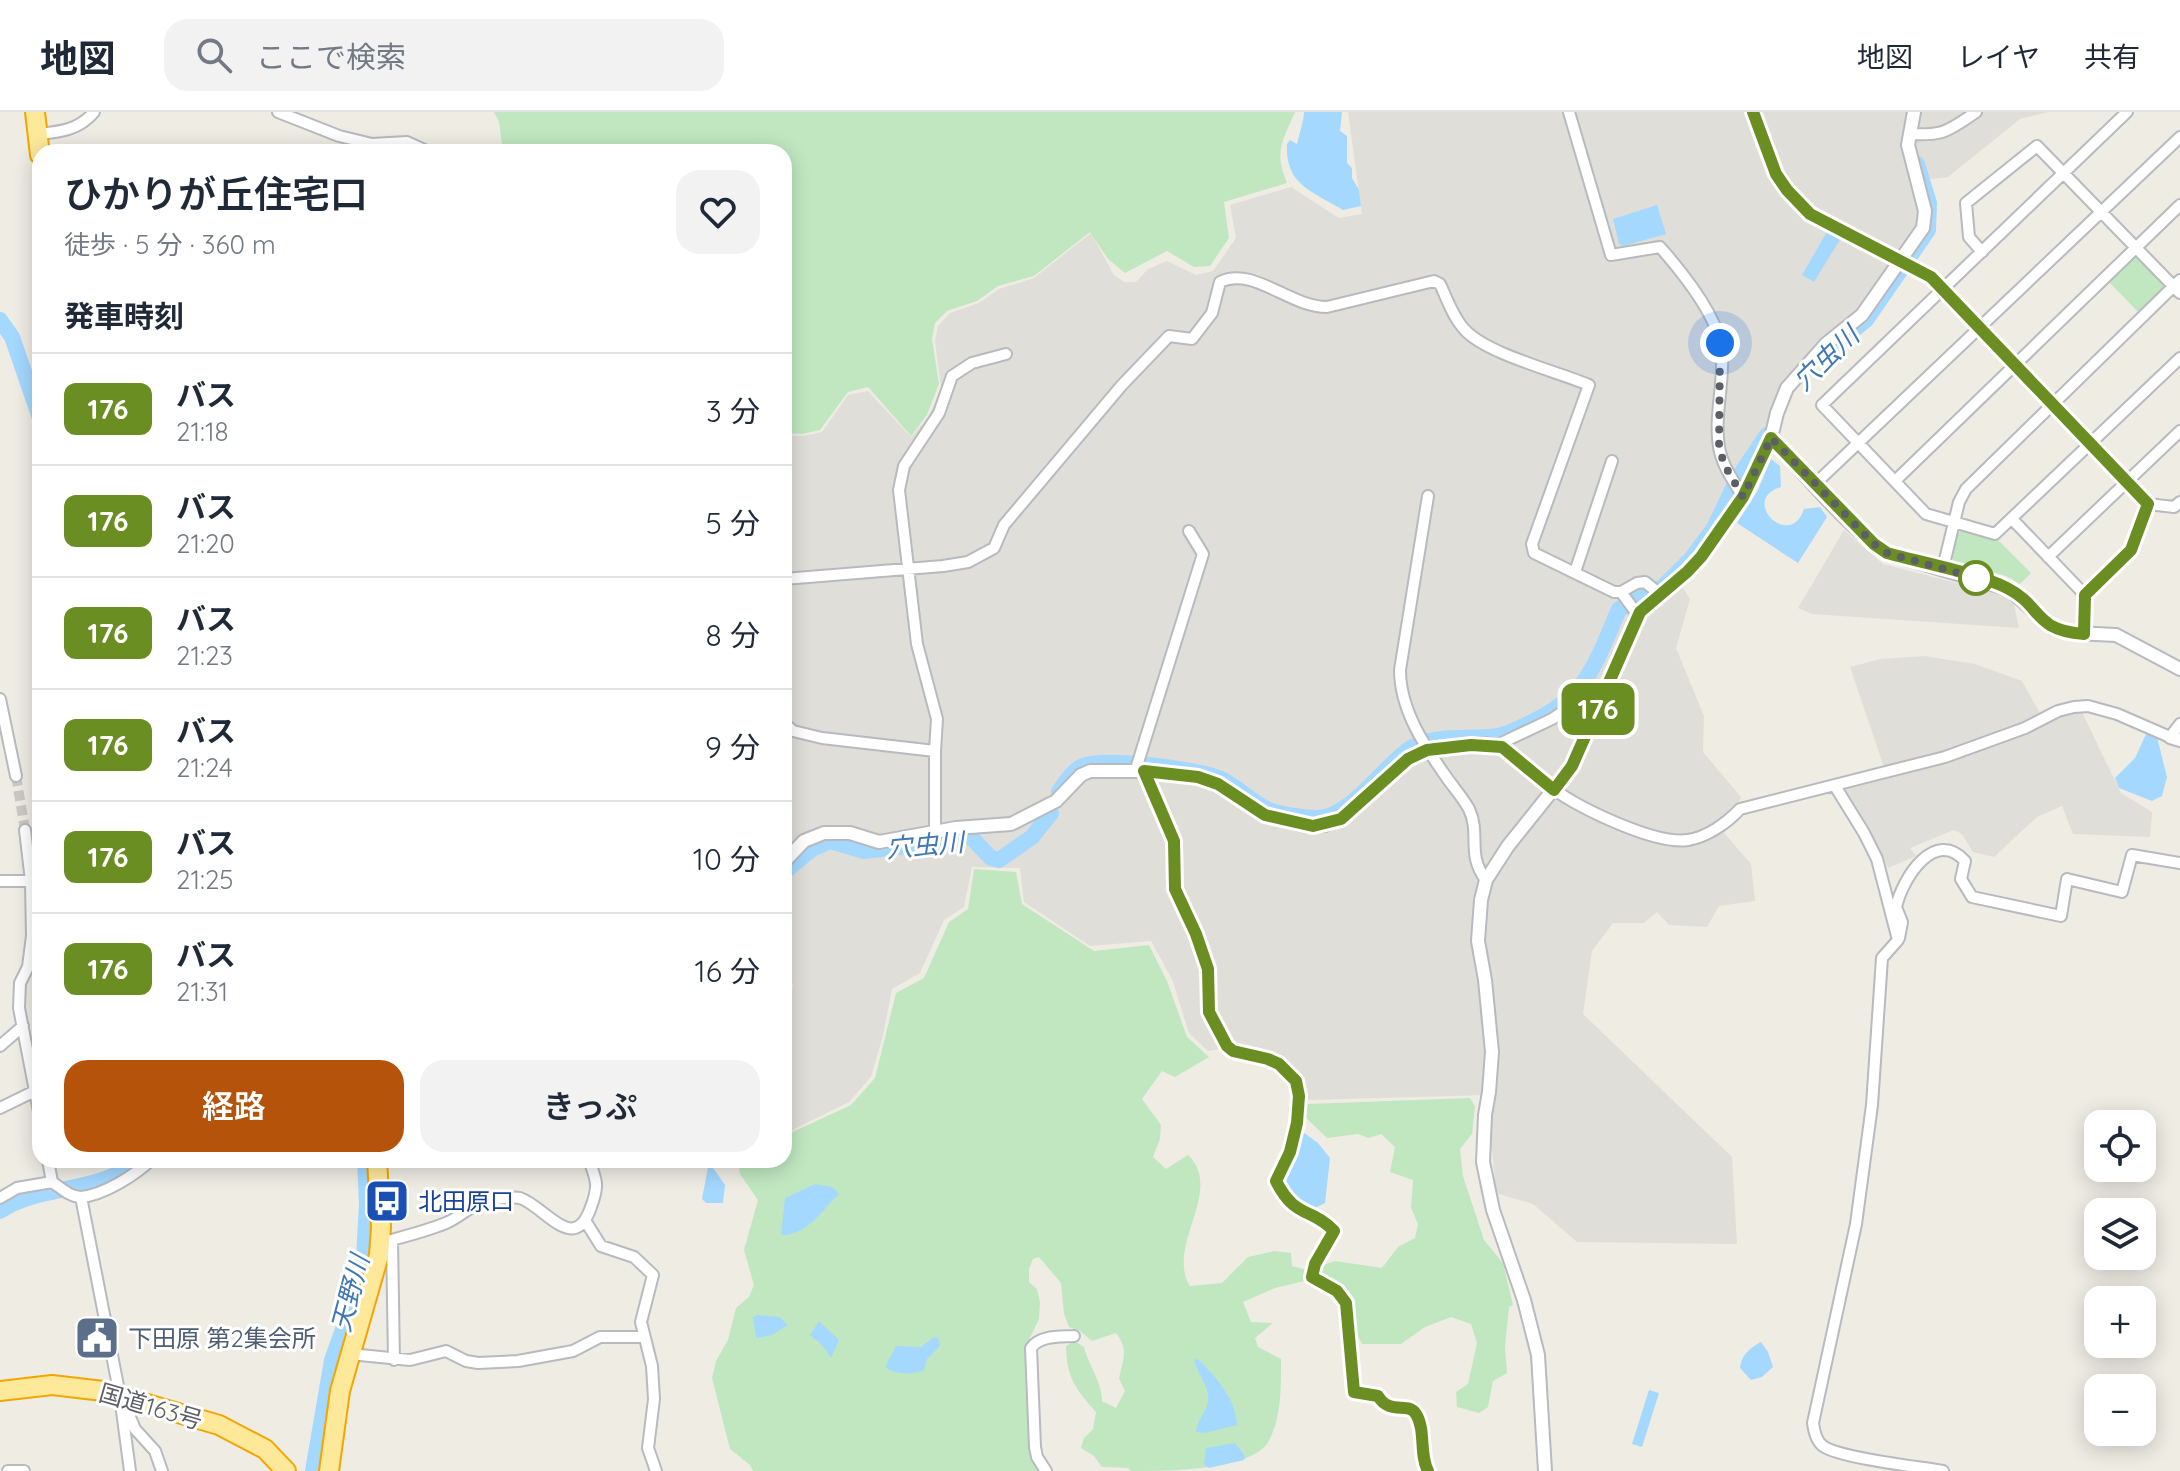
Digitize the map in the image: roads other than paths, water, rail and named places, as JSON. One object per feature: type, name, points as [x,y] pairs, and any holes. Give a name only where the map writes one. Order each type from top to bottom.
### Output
[{"type":"highway","points":[[35,112],[39,144]]},
{"type":"highway","points":[[329,1471],[333,1431],[350,1354],[386,1241],[378,1168]]},
{"type":"highway","name":"国道163号","points":[[0,1391],[52,1385],[86,1388],[121,1402],[219,1425],[265,1449],[286,1471]]},
{"type":"street","points":[[38,134],[71,129],[85,123],[94,112]]},
{"type":"street","points":[[278,112],[339,136],[372,144],[411,144]]},
{"type":"street","points":[[1569,112],[1611,255],[1660,247],[1681,270],[1717,334],[1722,353],[1719,448],[1725,466],[1743,497]]},
{"type":"street","points":[[1753,112],[1776,174],[1810,214],[1931,277],[2148,504],[2174,507],[2180,502]]},
{"type":"street","points":[[1545,1471],[1538,1355],[1524,1300],[1493,1210],[1483,1162],[1492,1052],[1478,941],[1486,880],[1502,854],[1572,766],[1640,612],[1701,557],[1743,497],[1771,438],[1787,388],[1826,344],[1862,315],[1923,228],[1925,219],[1911,165],[1909,134],[1914,112]]},
{"type":"street","points":[[1909,134],[1935,135],[1946,132],[1976,112]]},
{"type":"street","points":[[2127,112],[1822,405],[1926,514],[1995,534],[2180,358]]},
{"type":"street","points":[[1815,484],[2180,137]]},
{"type":"street","points":[[1943,568],[1953,524],[1966,489],[2178,287],[2037,146],[1966,203],[1969,237],[1982,252]]},
{"type":"street","points":[[1895,481],[2180,205]]},
{"type":"street","points":[[792,578],[968,562],[994,548],[1004,525],[1122,385],[1169,336],[1192,339],[1212,313],[1220,282],[1230,278],[1251,279],[1288,298],[1314,307],[1327,307],[1434,281],[1440,284],[1463,328],[1474,337],[1510,356],[1589,385],[1532,544],[1534,553],[1614,592],[1645,582],[1661,595]]},
{"type":"street","points":[[935,831],[937,719],[917,644],[899,490],[904,466],[939,413],[952,376],[972,363],[1006,354]]},
{"type":"street","points":[[2048,557],[2180,431]]},
{"type":"street","points":[[1771,438],[1887,553],[2009,589],[2053,628],[2084,634],[2116,635],[2180,669]]},
{"type":"street","points":[[1575,572],[1612,461]]},
{"type":"street","points":[[1428,496],[1400,670],[1400,690],[1427,750],[1468,807],[1474,826],[1476,866],[1486,880]]},
{"type":"street","points":[[2084,634],[2085,595],[2131,550],[2148,504]]},
{"type":"street","points":[[2012,519],[2085,595]]},
{"type":"street","points":[[1189,531],[1203,554],[1140,771],[1174,841],[1175,889],[1208,969],[1209,1012],[1227,1046],[1233,1051],[1279,1064],[1296,1081],[1299,1096],[1297,1123],[1290,1152],[1276,1181],[1296,1209],[1334,1231],[1315,1264],[1312,1277],[1337,1291],[1346,1303],[1354,1392],[1378,1396],[1383,1405],[1390,1408],[1415,1411],[1428,1471]]},
{"type":"street","points":[[1621,592],[1635,611],[1636,621]]},
{"type":"street","points":[[0,699],[16,776]]},
{"type":"street","points":[[792,854],[804,841],[824,833],[850,833],[879,842],[935,831],[1011,824],[1056,801],[1081,775],[1090,771],[1140,771],[1198,777],[1218,784],[1265,815],[1313,826],[1341,819],[1408,759],[1427,750],[1448,746],[1497,745],[1552,719],[1576,703]]},
{"type":"street","points":[[1497,745],[1554,790],[1617,824],[1686,841],[1724,824],[1740,809],[1945,757],[2074,707],[2088,706],[2117,714],[2175,738],[2180,724]]},
{"type":"street","points":[[792,730],[822,738],[935,751]]},
{"type":"street","points":[[1835,786],[1877,859],[1898,940]]},
{"type":"street","points":[[25,830],[32,866]]},
{"type":"street","points":[[1943,1471],[1840,1453],[1822,1446],[1815,1435],[1813,1423],[1856,1224],[1872,1105],[1882,958],[1898,940],[1902,922],[1896,907],[1907,878],[1933,852],[1946,848],[1956,851],[1965,861],[1961,879],[1972,897],[2061,916],[2067,879],[2122,892],[2132,855],[2180,863]]},
{"type":"street","points":[[0,881],[32,876]]},
{"type":"street","points":[[32,952],[20,983],[19,1008],[32,1072]]},
{"type":"street","points":[[0,1046],[23,1026]]},
{"type":"street","points":[[0,1108],[32,1092]]},
{"type":"street","points":[[49,1168],[52,1182],[69,1194],[81,1197],[123,1182],[141,1168]]},
{"type":"street","points":[[394,1360],[386,1241],[449,1222],[478,1203],[515,1197],[528,1202],[550,1220],[576,1229],[586,1222],[598,1182],[592,1168]]},
{"type":"street","points":[[0,1198],[17,1188],[52,1182]]},
{"type":"street","points":[[81,1197],[121,1402],[130,1471]]},
{"type":"street","points":[[586,1222],[601,1246],[634,1257],[653,1275],[641,1322],[652,1366],[654,1399],[648,1448],[656,1471]]},
{"type":"street","points":[[1046,1471],[1035,1447],[1031,1348],[1041,1340],[1074,1336]]},
{"type":"street","points":[[350,1354],[394,1360],[424,1358],[446,1351],[478,1363],[531,1360],[573,1351],[600,1337],[643,1337]]},
{"type":"street","points":[[121,1402],[135,1429],[155,1451],[162,1471]]},
{"type":"street","points":[[8,1471],[24,1471]]},
{"type":"water","points":[[1304,112],[1342,112],[1340,131],[1347,136],[1347,163],[1352,168],[1361,206],[1343,210],[1311,192],[1296,178],[1288,158],[1287,144],[1290,140],[1297,144]]},
{"type":"water","points":[[1657,205],[1666,234],[1623,246],[1619,244],[1613,219]]},
{"type":"water","points":[[1828,230],[1841,238],[1814,282],[1802,275]]},
{"type":"water","points":[[1771,459],[1780,466],[1781,487],[1769,493],[1765,502],[1766,511],[1772,519],[1789,525],[1798,521],[1804,509],[1820,507],[1827,517],[1798,563],[1737,523],[1758,490]]},
{"type":"water","points":[[2147,732],[2156,733],[2167,777],[2162,796],[2152,801],[2119,788],[2115,778],[2135,758]]},
{"type":"water","points":[[1300,1130],[1318,1143],[1330,1158],[1325,1203],[1313,1209],[1296,1206],[1279,1181],[1299,1141]]},
{"type":"water","points":[[708,1168],[713,1168],[725,1185],[723,1203],[706,1203],[702,1199]]},
{"type":"water","points":[[815,1184],[832,1187],[839,1194],[806,1227],[781,1235],[785,1198]]},
{"type":"water","points":[[753,1317],[779,1317],[788,1325],[772,1335],[756,1338]]},
{"type":"water","points":[[819,1321],[839,1340],[831,1358],[810,1335]]},
{"type":"water","points":[[934,1337],[938,1338],[940,1346],[927,1359],[924,1370],[904,1373],[885,1367],[896,1346],[921,1347]]},
{"type":"water","points":[[1761,1342],[1773,1367],[1762,1377],[1751,1380],[1740,1368],[1742,1359]]},
{"type":"water","points":[[1194,1359],[1212,1373],[1224,1389],[1237,1425],[1205,1433],[1196,1432],[1208,1396]]},
{"type":"water","points":[[1649,1390],[1659,1393],[1642,1447],[1632,1444]]},
{"type":"water","points":[[1235,1443],[1245,1456],[1244,1460],[1209,1468],[1204,1464],[1206,1448]]},
{"type":"waterway","name":"穴虫川","points":[[1832,347],[1866,320],[1928,230],[1929,203],[1917,164]]},
{"type":"waterway","name":"天野川","points":[[0,320],[12,337],[32,395]]},
{"type":"waterway","name":"穴虫川","points":[[1059,792],[1083,766],[1110,763],[1152,765],[1194,771],[1221,779],[1261,806],[1278,813],[1327,817],[1353,802],[1411,748],[1439,739],[1498,736],[1548,714],[1564,703],[1587,677],[1619,609],[1663,587],[1691,559],[1714,528],[1738,478],[1767,435]]},
{"type":"waterway","name":"穴虫川","points":[[792,865],[812,849],[830,841],[864,851],[949,841],[969,835],[991,858],[999,860],[1032,837],[1051,813]]},
{"type":"waterway","points":[[0,1211],[34,1196],[106,1179],[126,1168]]},
{"type":"waterway","name":"天野川","points":[[313,1471],[332,1360],[364,1257],[365,1168]]},
{"type":"tunnel","points":[[16,776],[25,830]]},
{"type":"place","name":"北田原口","points":[[387,1201]]},
{"type":"place","name":"下田原 第2集会所","points":[[97,1338]]}]
